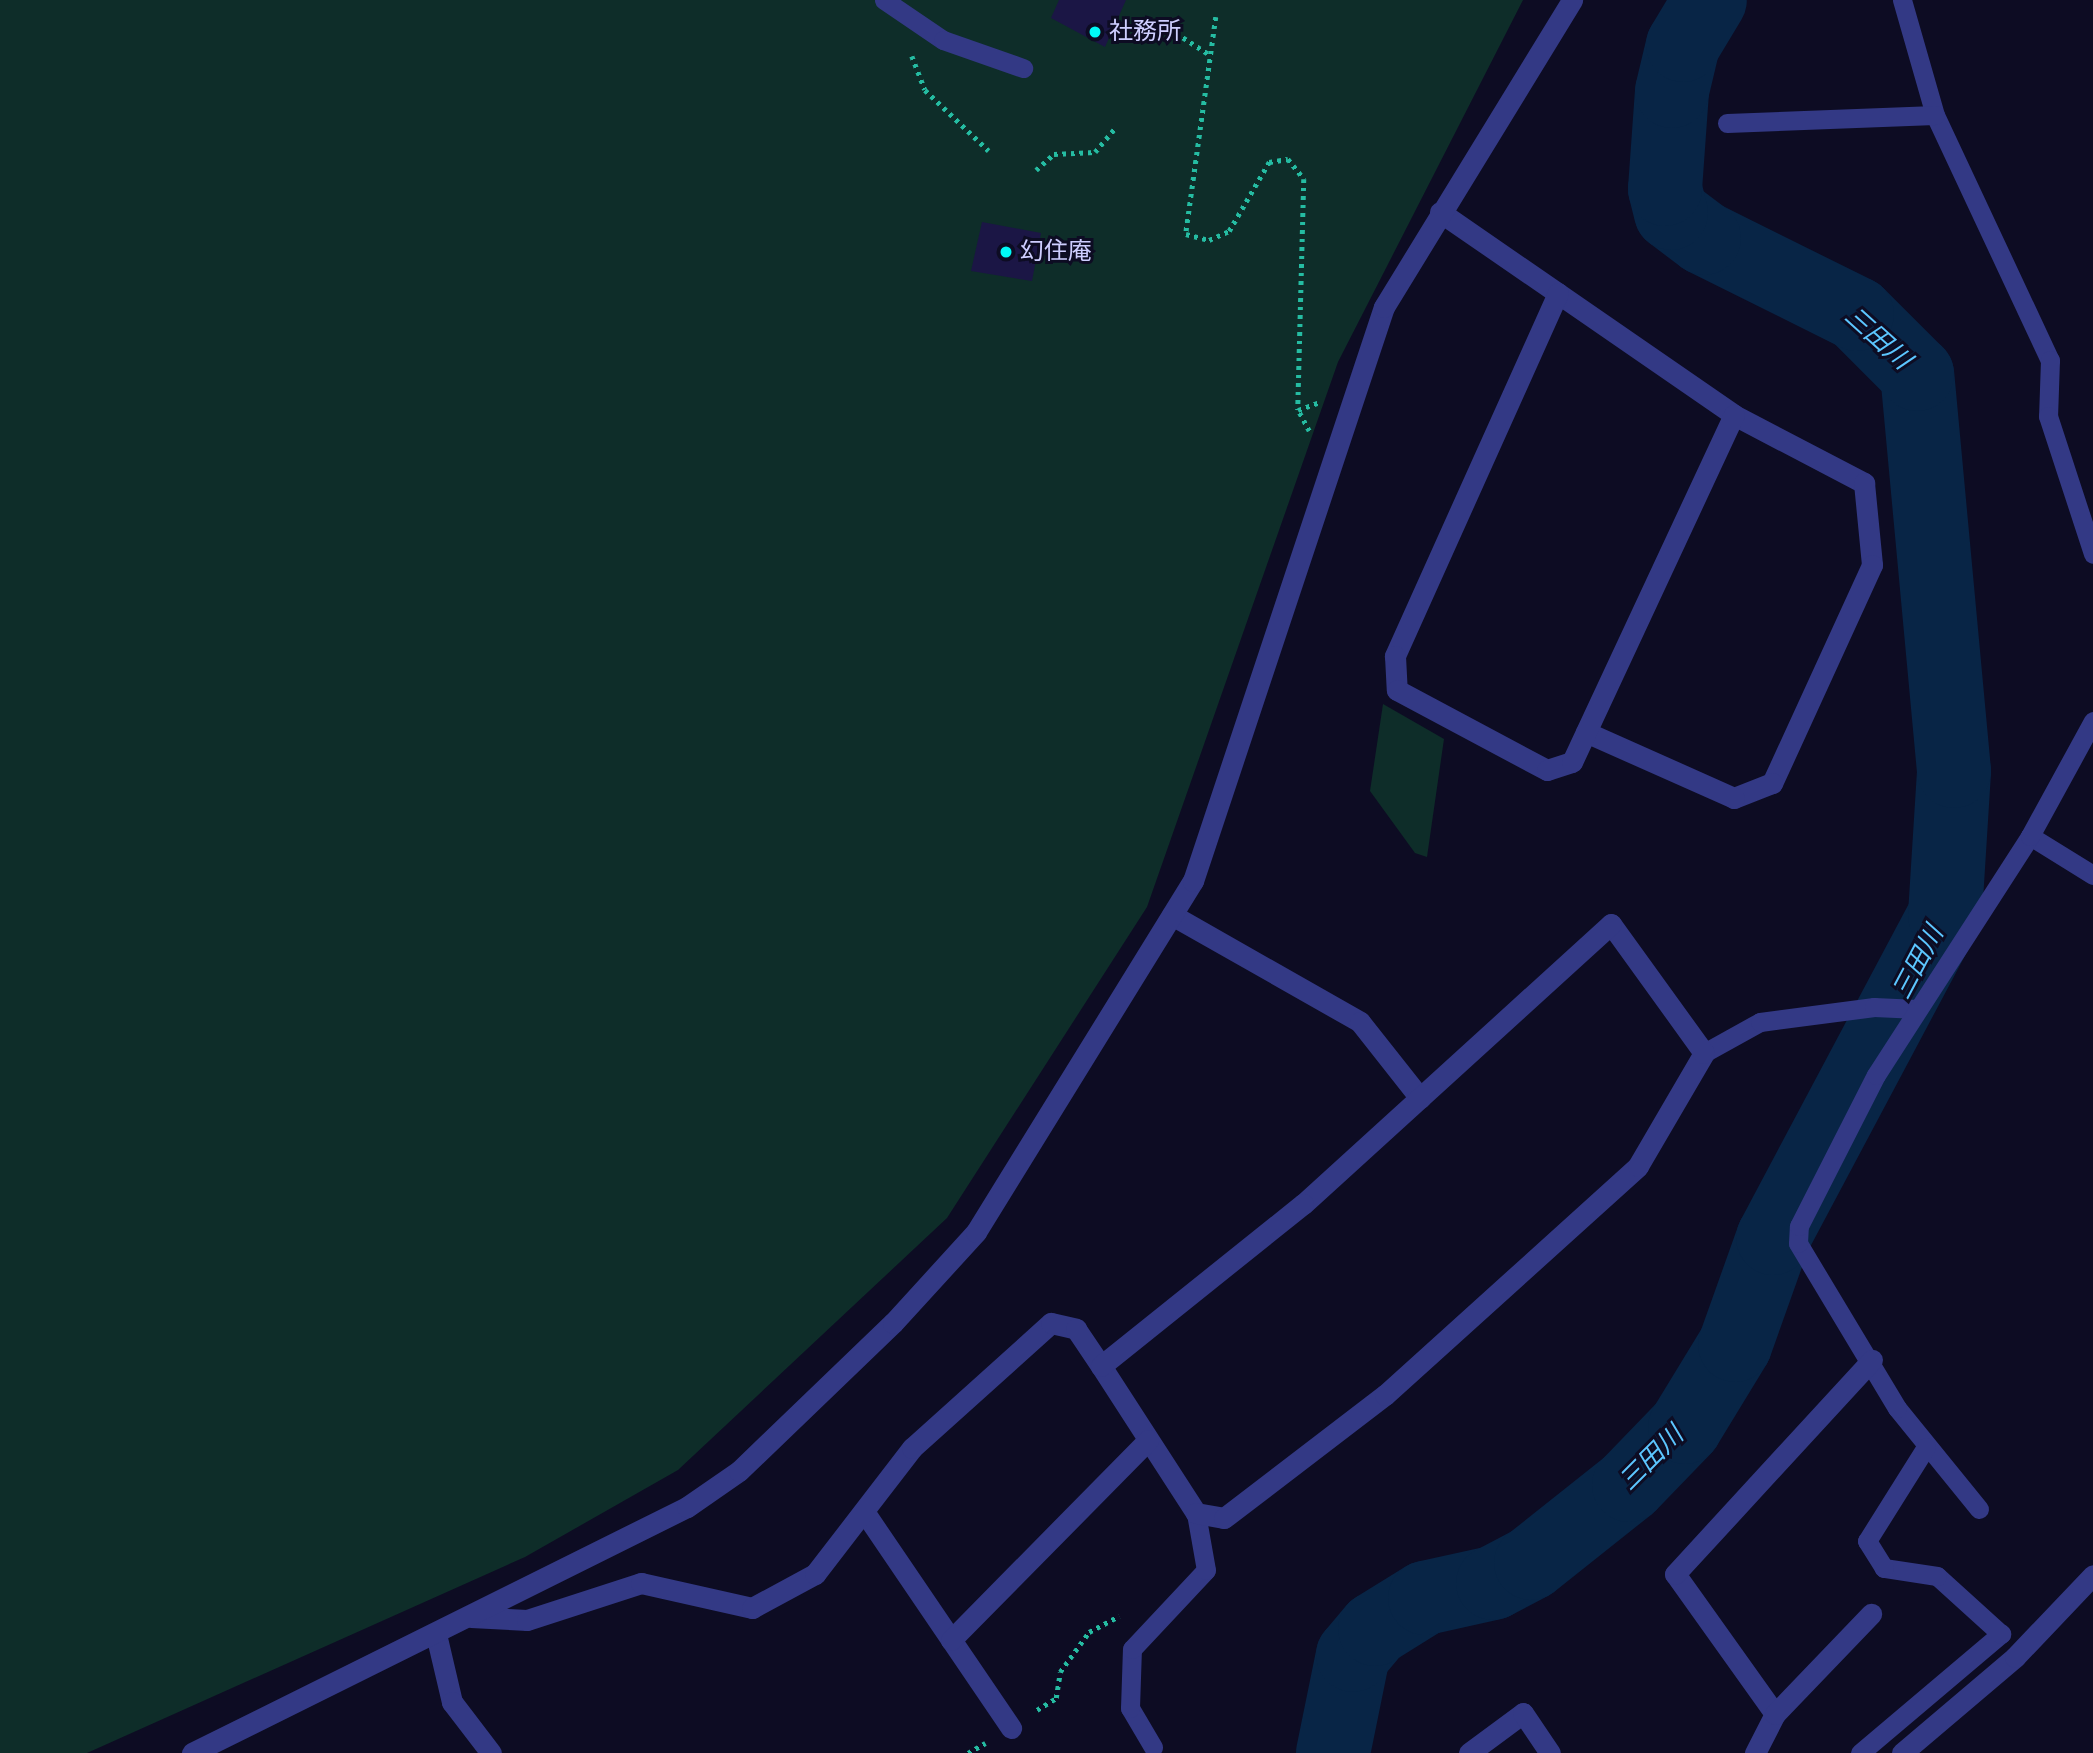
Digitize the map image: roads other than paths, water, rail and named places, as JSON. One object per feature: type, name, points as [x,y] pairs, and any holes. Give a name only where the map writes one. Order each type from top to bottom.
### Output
[{"type":"street","points":[[192,1753],[471,1617],[687,1507],[738,1471],[893,1324],[975,1232],[1172,915],[1219,818],[1384,307],[1572,0]]},
{"type":"street","points":[[1440,212],[1734,415],[1864,483],[1872,565],[1772,783],[1734,798],[1586,732]]},
{"type":"street","points":[[1558,293],[1395,656],[1396,690],[1547,770],[1572,762],[1734,415]]},
{"type":"street","points":[[1172,915],[1360,1022],[1420,1098]]},
{"type":"street","points":[[471,1617],[527,1620],[640,1583],[752,1608],[815,1574],[865,1513],[912,1448],[1051,1323],[1076,1329],[1196,1513],[1224,1518],[1385,1395],[1638,1166],[1704,1053],[1611,925],[1303,1204],[1101,1366]]},
{"type":"street","points":[[1774,1714],[1675,1574],[1872,1360]]},
{"type":"street","points":[[951,1640],[1148,1440]]},
{"type":"street","points":[[865,1513],[1011,1728]]},
{"type":"street","points":[[1902,1753],[2015,1657],[2093,1575]]},
{"type":"street","points":[[1755,1753],[1774,1714],[1871,1614]]},
{"type":"street","points":[[436,1634],[452,1702],[491,1753]]},
{"type":"street","points":[[1469,1753],[1523,1713],[1550,1753]]},
{"type":"lane","points":[[884,0],[943,40],[1023,68]]},
{"type":"lane","points":[[1902,0],[1935,115],[2050,360],[2048,416],[2093,554]]},
{"type":"lane","points":[[1727,123],[1935,115]]},
{"type":"lane","points":[[1979,1509],[1926,1447],[1808,1262],[1798,1243],[1799,1226],[1848,1125],[1915,1009],[2029,836],[2093,721]]},
{"type":"lane","points":[[2029,836],[2093,876]]},
{"type":"lane","points":[[1704,1053],[1760,1022],[1874,1007],[1915,1009]]},
{"type":"lane","points":[[1860,1753],[2001,1634],[1937,1576],[1884,1568],[1867,1541],[1926,1447]]},
{"type":"lane","points":[[1153,1746],[1130,1709],[1132,1649],[1206,1570],[1196,1513]]},
{"type":"waterway","name":"三田川","points":[[1333,1753],[1353,1655],[1375,1629],[1425,1598],[1493,1583],[1531,1563],[1629,1485],[1685,1427],[1735,1345],[1773,1238],[1945,915],[1954,771],[1917,374],[1857,314],[1704,238],[1671,213],[1665,189],[1672,91],[1683,45],[1710,0]]},
{"type":"place","name":"社務所","points":[[1095,32]]},
{"type":"place","name":"幻住庵","points":[[1006,252]]}]
